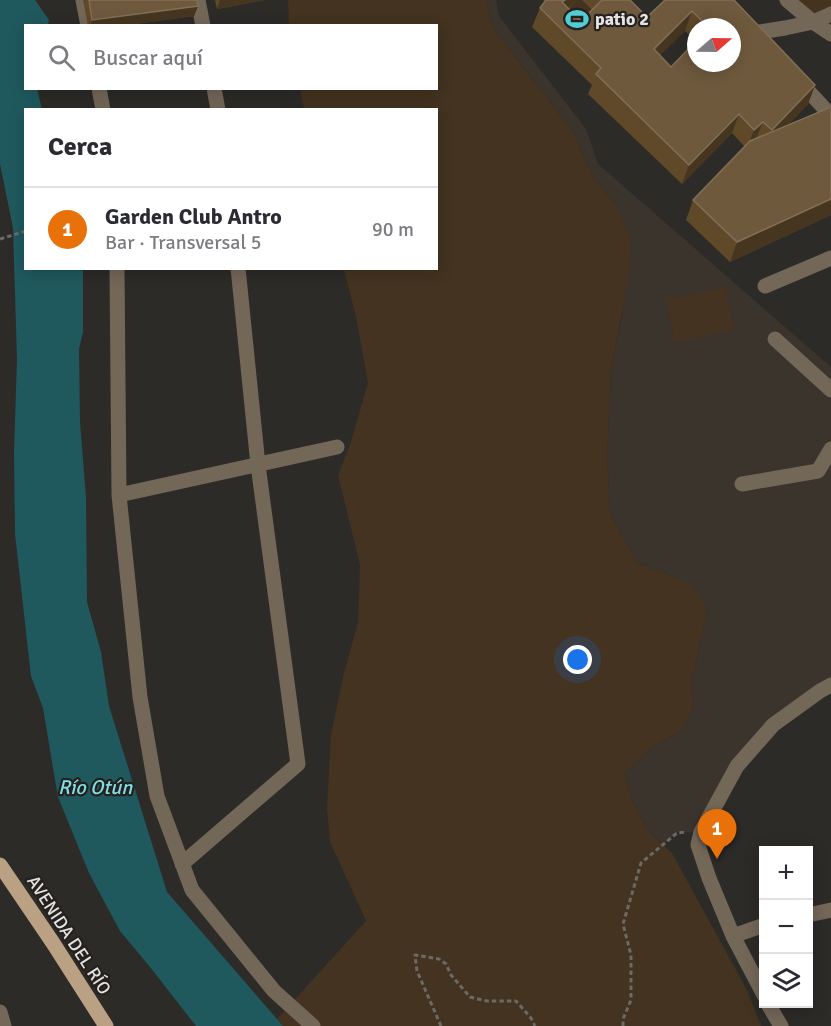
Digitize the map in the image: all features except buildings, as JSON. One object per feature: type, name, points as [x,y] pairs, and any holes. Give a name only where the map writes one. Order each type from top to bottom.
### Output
[{"type":"main road","name":"AVENIDA DEL RÍO","points":[[0,865],[106,1026]]},
{"type":"street","points":[[83,0],[88,24]]},
{"type":"street","points":[[198,0],[203,24]]},
{"type":"street","points":[[787,0],[831,34]]},
{"type":"street","points":[[770,49],[750,29],[785,28],[813,22],[831,14]]},
{"type":"street","points":[[793,74],[824,108]]},
{"type":"street","points":[[99,90],[103,108]]},
{"type":"street","points":[[214,90],[218,108]]},
{"type":"street","points":[[765,286],[831,258]]},
{"type":"street","points":[[117,270],[119,495],[140,697],[157,796],[192,890],[274,991],[313,1026]]},
{"type":"street","points":[[182,864],[298,764],[258,465],[238,270]]},
{"type":"street","points":[[775,339],[831,390]]},
{"type":"street","points":[[119,495],[337,447]]},
{"type":"street","points":[[742,484],[818,471],[831,449]]},
{"type":"street","points":[[759,985],[733,936],[701,858],[698,845],[701,832],[737,766],[773,725],[827,693]]},
{"type":"street","points":[[813,914],[831,910]]},
{"type":"street","points":[[733,936],[759,927]]},
{"type":"street","points":[[770,1008],[781,1026]]},
{"type":"street","points":[[0,1012],[3,1026]]},
{"type":"path","points":[[0,239],[24,232]]},
{"type":"path","points":[[623,1026],[631,1000],[631,955],[623,924],[641,863],[677,833],[701,832]]},
{"type":"path","points":[[441,1026],[417,971],[415,955],[439,959],[446,964],[470,997],[487,1001],[516,1000],[535,1026]]},
{"type":"shaded area","points":[[288,0],[486,0],[493,28],[574,133],[594,179],[616,204],[631,239],[629,278],[611,370],[607,456],[610,513],[637,563],[693,586],[708,608],[691,683],[694,706],[681,731],[650,749],[625,773],[631,799],[648,830],[672,853],[747,990],[761,1026],[283,1026],[277,1019],[366,921],[330,842],[327,808],[331,735],[343,677],[358,622],[360,565],[338,475],[350,445],[368,383],[356,317],[344,270],[438,270],[438,108],[304,108],[300,90],[438,90],[438,24],[289,24]]},
{"type":"shaded area","points":[[486,0],[496,0],[499,16],[586,129],[598,164],[831,367],[831,685],[773,725],[701,832],[677,833],[663,844],[648,830],[631,799],[625,773],[650,749],[681,731],[694,706],[691,683],[708,608],[673,576],[637,563],[610,513],[607,456],[611,370],[623,312],[616,204],[594,179],[574,133],[493,28]]},
{"type":"shaded area","name":"patio 2","points":[[577,0],[582,0],[598,16],[574,40],[555,22]]},
{"type":"shaded area","points":[[777,0],[831,0],[831,16],[821,16]]},
{"type":"shaded area","points":[[725,287],[734,330],[675,343],[666,300]]},
{"type":"water","name":"Río Otún","points":[[0,0],[35,0],[49,20],[48,24],[24,24],[24,90],[37,90],[42,108],[24,108],[24,270],[83,270],[83,332],[79,349],[80,422],[86,498],[87,602],[101,652],[109,706],[167,892],[283,1026],[196,1026],[120,931],[89,873],[58,797],[43,708],[31,676],[15,534],[14,453],[17,359],[13,228],[0,164]]},
{"type":"place","name":"patio 2","points":[[577,19]]},
{"type":"place","name":"Garden Club Antro","points":[[717,859]]}]
